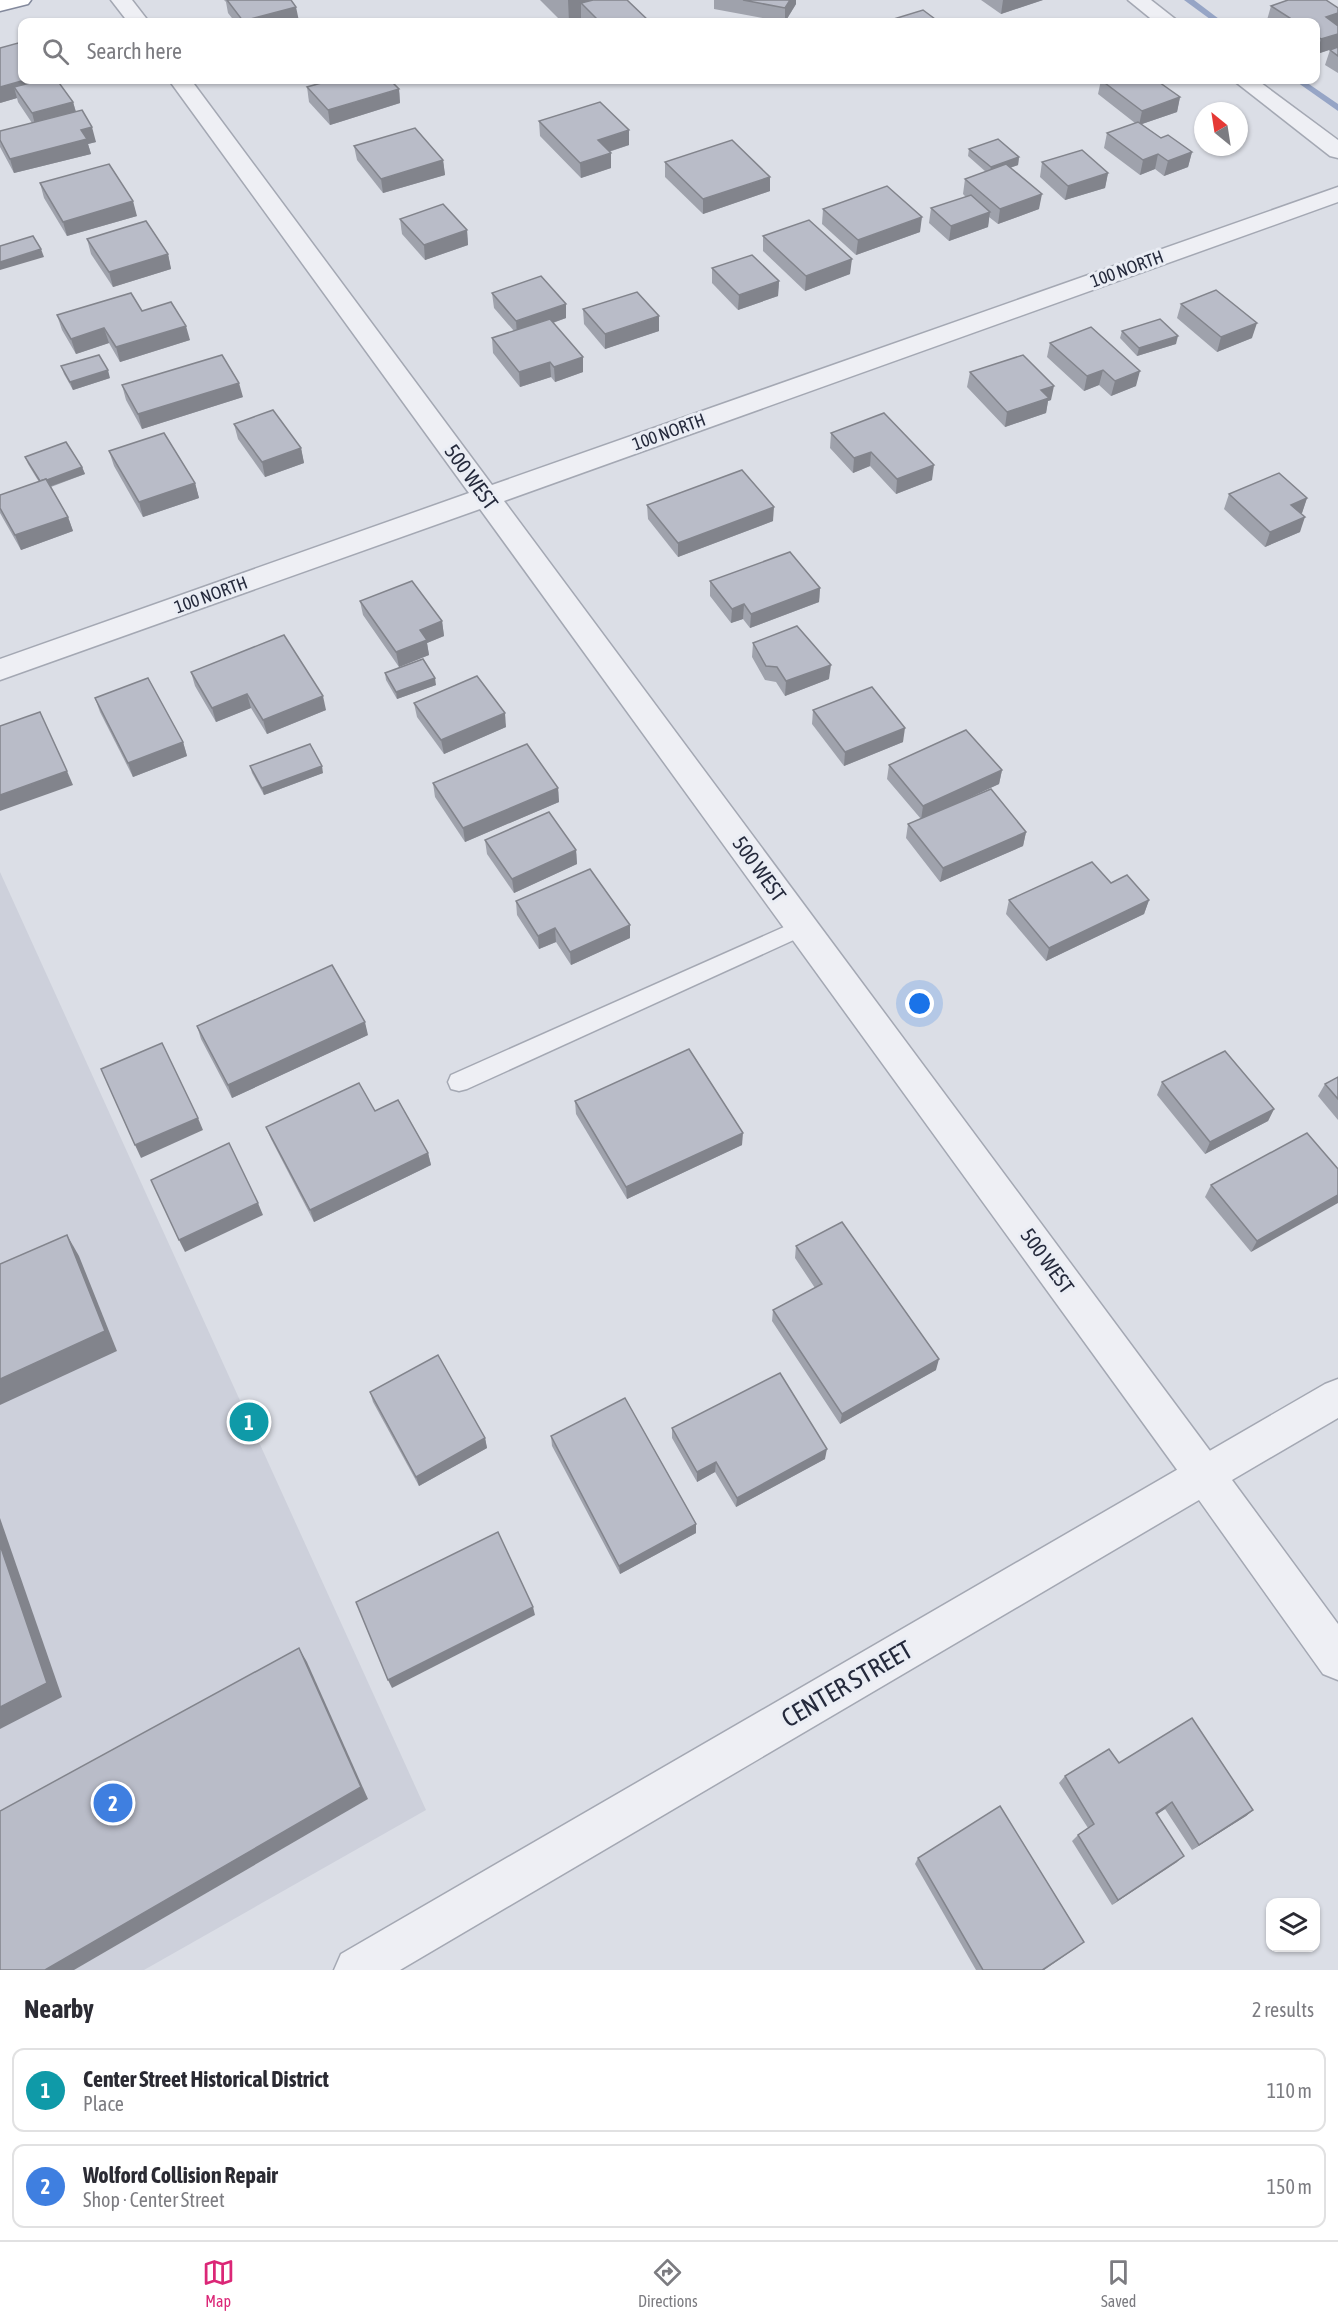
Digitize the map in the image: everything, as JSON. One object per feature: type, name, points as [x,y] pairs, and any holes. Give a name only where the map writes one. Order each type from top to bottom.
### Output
[{"type":"highway","points":[[0,5],[21,0]]},
{"type":"street","points":[[121,0],[135,18]]},
{"type":"street","points":[[1138,0],[1163,18]]},
{"type":"street","name":"500 WEST","points":[[183,84],[1338,1659]]},
{"type":"street","points":[[1249,84],[1338,151]]},
{"type":"street","name":"100 NORTH","points":[[0,670],[1338,194]]},
{"type":"street","name":"CENTER STREET","points":[[357,1970],[1338,1397]]},
{"type":"lane","points":[[459,1082],[802,927]]},
{"type":"shaded area","points":[[0,872],[426,1810],[144,1970],[0,1970]]},
{"type":"building","points":[[227,0],[291,0],[296,7],[254,18],[241,18]]},
{"type":"building","points":[[593,0],[627,0],[646,18],[596,18],[581,3]]},
{"type":"building","points":[[743,0],[790,0],[785,8]]},
{"type":"building","points":[[1288,0],[1326,0],[1338,8],[1338,13],[1326,17],[1338,26],[1338,34],[1321,39],[1320,18],[1290,18],[1271,6]]},
{"type":"building","points":[[923,10],[934,18],[897,18]]},
{"type":"building","points":[[18,43],[18,82],[0,87],[0,48]]},
{"type":"building","points":[[1338,47],[1338,56],[1330,50]]},
{"type":"building","points":[[26,84],[60,84],[73,102],[32,113],[14,87]]},
{"type":"building","points":[[318,84],[394,84],[399,89],[328,110],[307,87]]},
{"type":"building","points":[[1106,84],[1162,84],[1180,97],[1142,111]]},
{"type":"building","points":[[600,102],[629,130],[598,140],[611,153],[580,163],[539,121]]},
{"type":"building","points":[[82,110],[92,127],[81,130],[87,139],[10,159],[0,140],[0,131]]},
{"type":"building","points":[[1138,122],[1161,138],[1168,135],[1192,152],[1168,161],[1158,154],[1143,160],[1107,133]]},
{"type":"building","points":[[415,128],[443,160],[381,179],[354,146]]},
{"type":"building","points":[[998,139],[1019,157],[991,167],[969,149]]},
{"type":"building","points":[[732,140],[770,177],[703,199],[665,162]]},
{"type":"building","points":[[1082,150],[1108,173],[1068,186],[1042,162]]},
{"type":"building","points":[[109,164],[133,201],[63,222],[40,183]]},
{"type":"building","points":[[1006,164],[1042,194],[1000,209],[965,179]]},
{"type":"building","points":[[887,186],[922,217],[858,240],[823,209]]},
{"type":"building","points":[[971,195],[990,212],[951,226],[931,208]]},
{"type":"building","points":[[443,204],[467,230],[424,245],[400,219]]},
{"type":"building","points":[[809,220],[852,259],[806,276],[763,236]]},
{"type":"building","points":[[146,221],[168,254],[109,272],[87,239]]},
{"type":"building","points":[[33,236],[41,249],[0,262],[0,246]]},
{"type":"building","points":[[752,255],[779,281],[739,295],[712,268]]},
{"type":"building","points":[[541,276],[566,304],[516,321],[492,293]]},
{"type":"building","points":[[1216,290],[1257,323],[1221,337],[1181,304]]},
{"type":"building","points":[[637,292],[659,316],[605,334],[583,309]]},
{"type":"building","points":[[131,293],[142,311],[171,302],[186,326],[116,347],[104,328],[71,339],[57,315]]},
{"type":"building","points":[[550,319],[583,357],[554,367],[550,362],[519,372],[492,338]]},
{"type":"building","points":[[1160,319],[1178,336],[1139,348],[1122,331]]},
{"type":"building","points":[[1091,327],[1140,371],[1115,381],[1103,370],[1087,376],[1050,343]]},
{"type":"building","points":[[99,355],[108,370],[70,382],[61,366]]},
{"type":"building","points":[[222,355],[239,383],[138,414],[122,385]]},
{"type":"building","points":[[1023,355],[1054,386],[1041,390],[1049,398],[1007,412],[970,372]]},
{"type":"building","points":[[273,410],[301,448],[262,462],[234,424]]},
{"type":"building","points":[[884,413],[934,465],[897,479],[871,452],[854,458],[831,433]]},
{"type":"building","points":[[164,433],[195,483],[139,502],[109,451]]},
{"type":"building","points":[[66,442],[82,467],[40,481],[25,457]]},
{"type":"building","points":[[742,470],[774,507],[678,543],[647,505]]},
{"type":"building","points":[[1279,473],[1307,498],[1291,505],[1305,517],[1270,532],[1229,494]]},
{"type":"building","points":[[46,479],[68,517],[15,535],[0,508],[0,495]]},
{"type":"building","points":[[790,552],[820,588],[751,614],[744,604],[732,609],[710,581]]},
{"type":"building","points":[[412,581],[442,621],[420,630],[427,640],[396,652],[360,601]]},
{"type":"building","points":[[797,626],[831,665],[786,681],[777,667],[766,666],[753,643]]},
{"type":"building","points":[[284,635],[323,696],[263,720],[247,694],[212,708],[191,672]]},
{"type":"building","points":[[423,659],[435,678],[396,692],[385,673]]},
{"type":"building","points":[[477,676],[505,713],[441,740],[414,703]]},
{"type":"building","points":[[148,678],[183,742],[128,763],[95,698]]},
{"type":"building","points":[[872,687],[905,728],[845,752],[813,710]]},
{"type":"building","points":[[40,712],[67,771],[0,795],[0,726]]},
{"type":"building","points":[[966,730],[1002,770],[923,806],[889,765]]},
{"type":"building","points":[[310,744],[322,766],[262,788],[250,766]]},
{"type":"building","points":[[527,744],[558,788],[463,828],[433,783]]},
{"type":"building","points":[[991,789],[1026,832],[943,868],[908,824]]},
{"type":"building","points":[[549,812],[576,850],[512,879],[485,840]]},
{"type":"building","points":[[1092,862],[1111,883],[1127,875],[1149,900],[1049,948],[1009,900]]},
{"type":"building","points":[[590,869],[630,925],[570,952],[555,928],[538,936],[516,901]]},
{"type":"building","points":[[332,965],[365,1022],[228,1085],[197,1026]]},
{"type":"building","points":[[162,1043],[198,1118],[135,1145],[101,1069]]},
{"type":"building","points":[[689,1049],[743,1133],[626,1187],[575,1101]]},
{"type":"building","points":[[1225,1051],[1274,1109],[1210,1142],[1162,1082]]},
{"type":"building","points":[[1338,1077],[1338,1099],[1325,1084]]},
{"type":"building","points":[[359,1083],[375,1111],[398,1100],[428,1153],[310,1210],[266,1127]]},
{"type":"building","points":[[1307,1133],[1338,1169],[1338,1195],[1257,1241],[1211,1185]]},
{"type":"building","points":[[229,1143],[258,1203],[179,1240],[151,1180]]},
{"type":"building","points":[[842,1222],[939,1359],[842,1414],[773,1310],[822,1284],[796,1246]]},
{"type":"building","points":[[67,1235],[105,1331],[0,1379],[0,1264]]},
{"type":"building","points":[[438,1355],[485,1438],[416,1477],[370,1392]]},
{"type":"building","points":[[780,1373],[827,1449],[737,1498],[716,1462],[697,1472],[672,1428]]},
{"type":"building","points":[[625,1398],[696,1524],[619,1566],[551,1436]]},
{"type":"building","points":[[498,1532],[533,1607],[388,1680],[356,1602]]},
{"type":"building","points":[[0,1545],[47,1683],[0,1707]]},
{"type":"building","points":[[299,1648],[361,1787],[45,1970],[0,1970],[0,1811]]},
{"type":"building","points":[[1192,1718],[1253,1810],[1199,1845],[1172,1802],[1156,1813],[1184,1856],[1118,1900],[1078,1835],[1094,1824],[1065,1776],[1109,1749],[1119,1763]]},
{"type":"building","points":[[1000,1806],[1084,1942],[1042,1970],[983,1970],[918,1858]]},
{"type":"waterway","points":[[1188,0],[1213,18]]},
{"type":"waterway","points":[[1304,84],[1338,108]]},
{"type":"place","name":"Center Street Historical District","points":[[249,1422]]},
{"type":"place","name":"Wolford Collision Repair","points":[[113,1803]]}]
